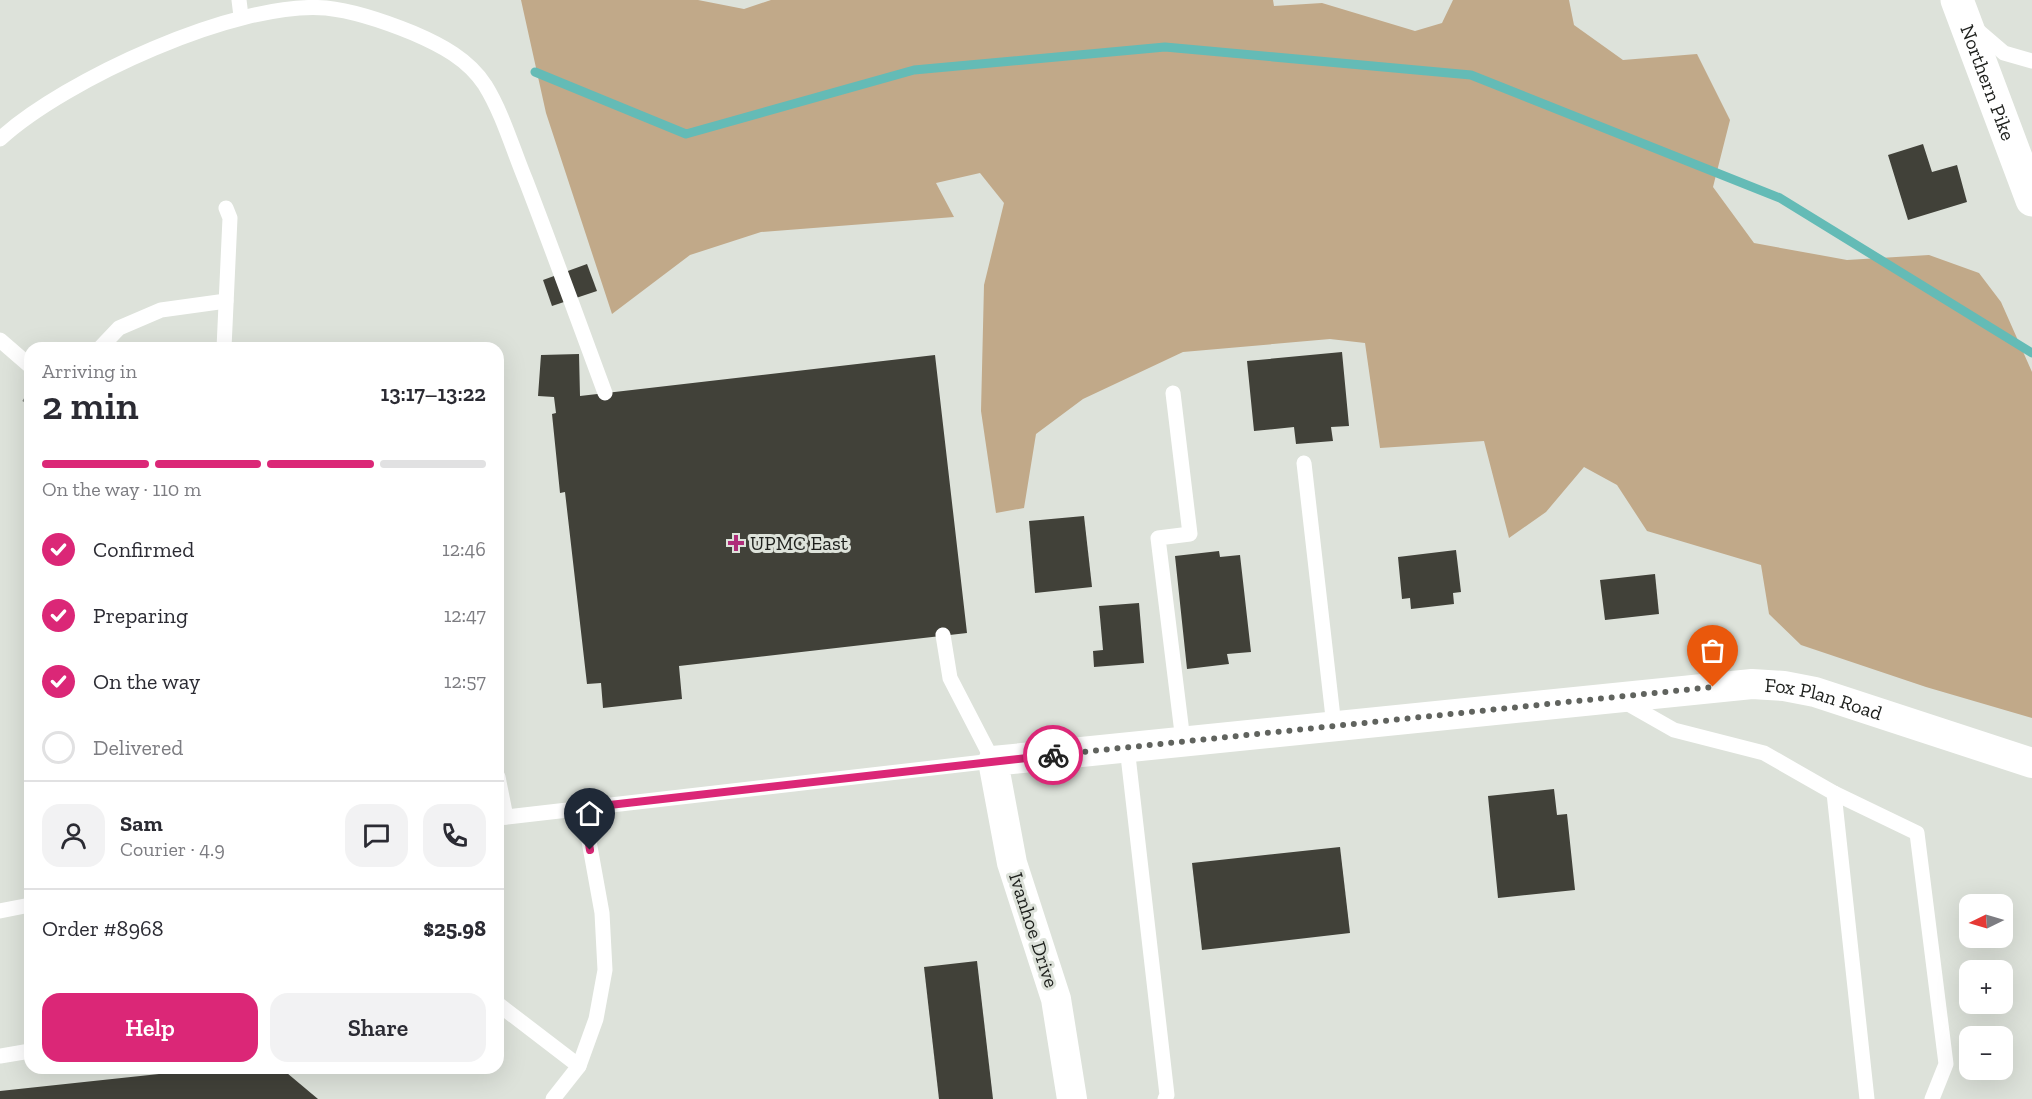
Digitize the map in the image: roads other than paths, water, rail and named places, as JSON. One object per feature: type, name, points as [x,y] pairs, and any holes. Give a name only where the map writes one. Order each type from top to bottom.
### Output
[{"type":"main road","name":"Northern Pike","points":[[1959,8],[2032,200]]},
{"type":"street","name":"Fox Plan Road","points":[[993,761],[1752,684],[1784,686],[1833,698],[2032,763]]},
{"type":"street","name":"Ivanhoe Drive","points":[[993,761],[1012,863],[1056,999],[1072,1099]]},
{"type":"lane","points":[[238,0],[241,16]]},
{"type":"lane","points":[[0,139],[14,126],[79,84],[158,45],[241,16],[297,8],[326,8],[366,17],[406,30],[435,43],[466,62],[485,86],[501,118],[605,393]]},
{"type":"lane","points":[[1959,8],[2004,53],[2032,61]]},
{"type":"lane","points":[[224,342],[230,218],[226,208]]},
{"type":"lane","points":[[106,342],[119,328],[161,310],[226,302]]},
{"type":"lane","points":[[0,340],[24,361]]},
{"type":"lane","points":[[1173,393],[1190,534],[1158,538],[1183,741]]},
{"type":"lane","points":[[1304,463],[1334,726]]},
{"type":"lane","points":[[943,635],[950,678],[993,761]]},
{"type":"lane","points":[[1615,697],[1674,730],[1764,753],[1834,793],[1917,833],[1946,1064],[1932,1099]]},
{"type":"lane","points":[[1127,747],[1167,1095],[1165,1099]]},
{"type":"lane","name":"Fox Plan Road","points":[[504,817],[993,761]]},
{"type":"lane","points":[[1834,793],[1867,1099]]},
{"type":"lane","points":[[553,1099],[579,1066],[596,1018],[605,970],[602,912],[583,808]]},
{"type":"lane","points":[[0,911],[24,906]]},
{"type":"lane","points":[[504,1009],[579,1066]]},
{"type":"lane","points":[[0,1056],[24,1052]]},
{"type":"waterway","points":[[535,72],[686,134],[914,70],[1165,47],[1471,75],[1780,198],[2032,353]]},
{"type":"place","name":"UPMC East","points":[[736,543]]}]
